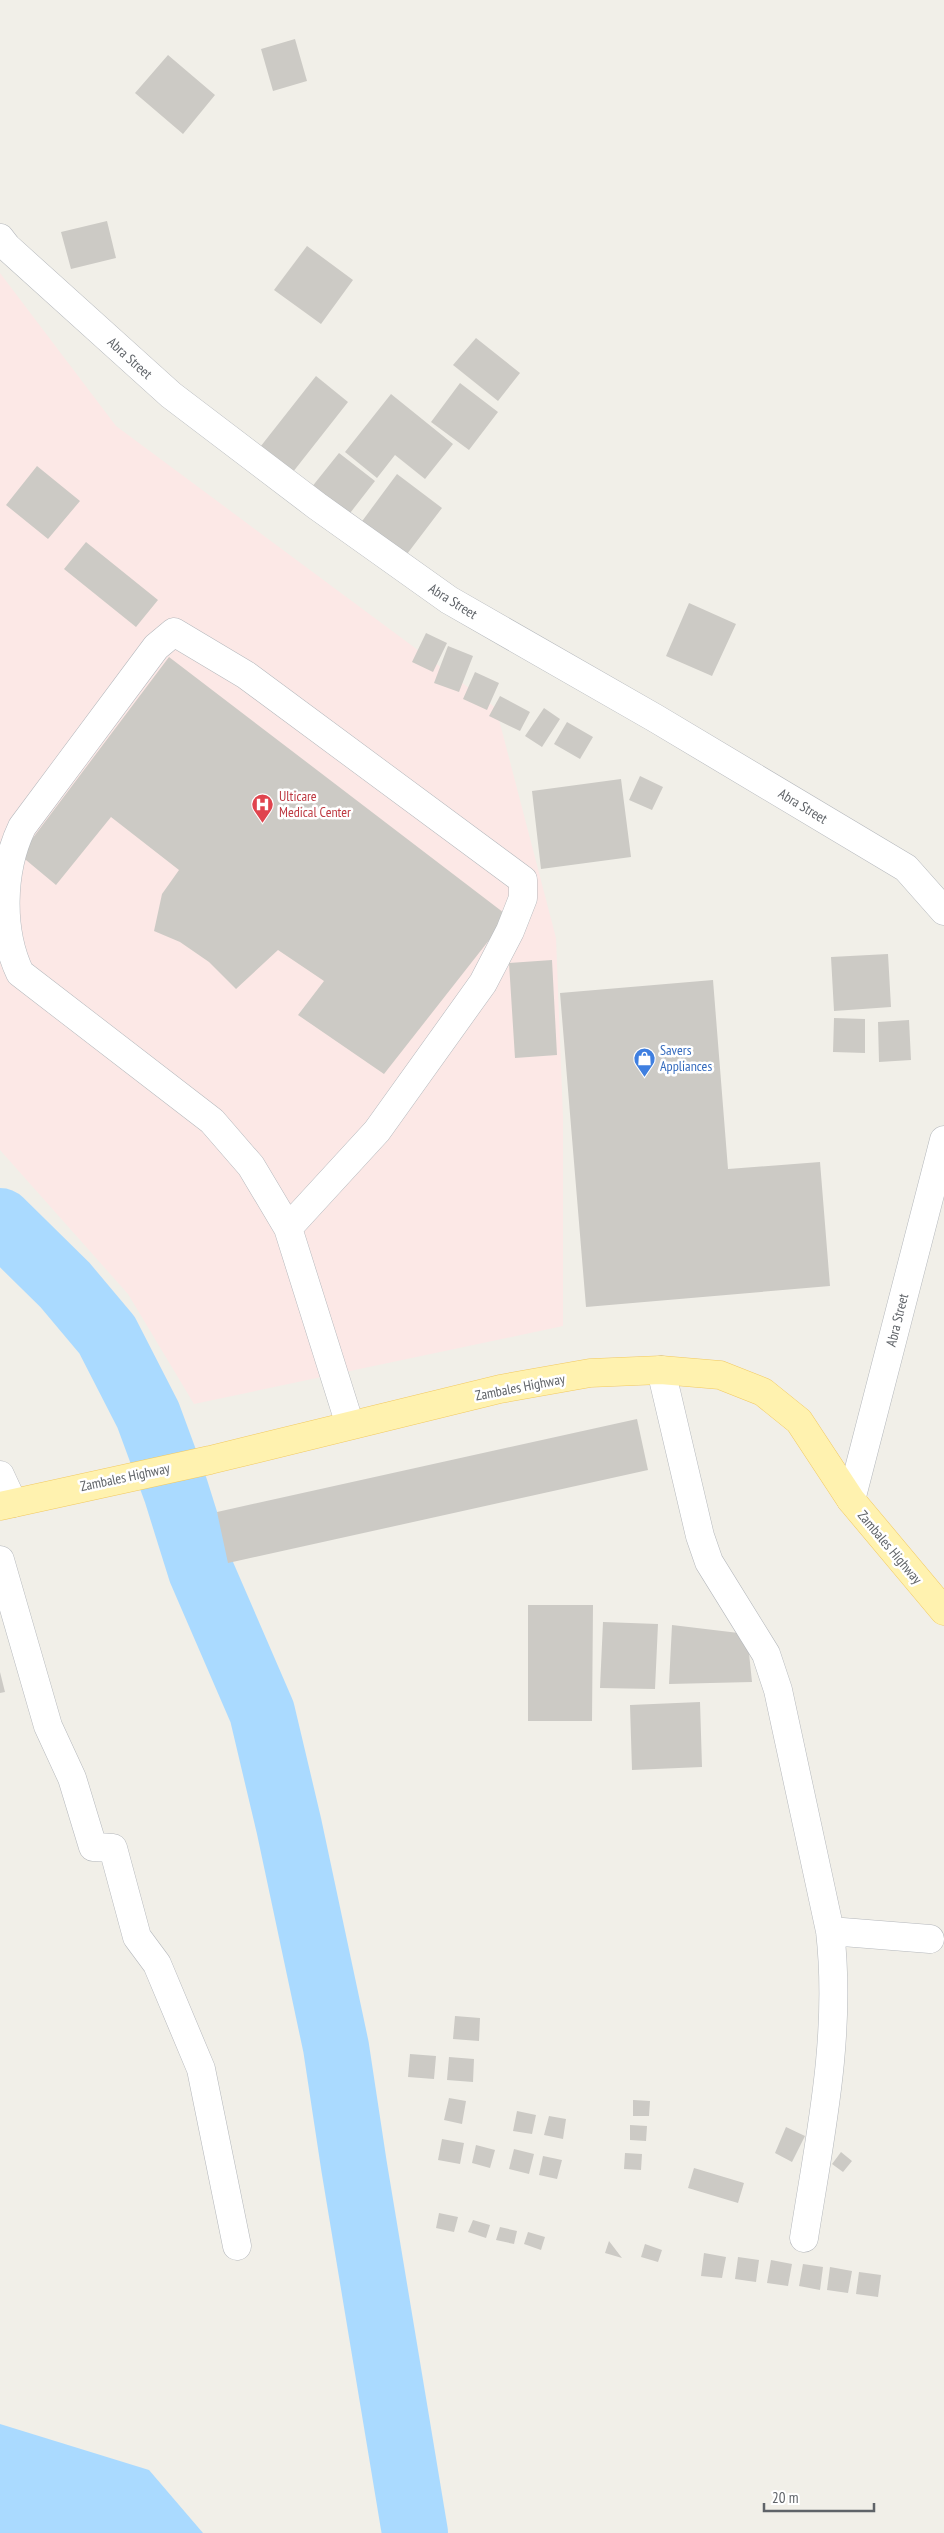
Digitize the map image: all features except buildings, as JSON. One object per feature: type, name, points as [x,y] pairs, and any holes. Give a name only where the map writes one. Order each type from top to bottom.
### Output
[{"type":"main road","name":"Zambales Highway","points":[[6,1505],[76,1488],[210,1460],[350,1424],[500,1389],[590,1373],[661,1370],[720,1375],[763,1392],[799,1422],[851,1500],[944,1611]]},
{"type":"street","name":"Abra Street","points":[[0,238],[7,247],[171,395],[317,506],[441,595],[655,718],[906,868],[944,911]]},
{"type":"street","points":[[288,1228],[377,1130],[483,983],[510,931],[523,898],[523,880],[246,675],[174,632],[156,647],[22,827],[10,853],[3,880],[2,935],[8,956],[20,973],[212,1121],[251,1166],[288,1228],[350,1424]]},
{"type":"street","name":"Abra Street","points":[[851,1500],[944,1140]]},
{"type":"street","points":[[661,1370],[700,1536],[709,1562],[766,1654],[778,1690],[830,1932],[834,1970],[834,2026],[827,2095],[804,2238]]},
{"type":"street","points":[[0,1474],[6,1505]]},
{"type":"street","points":[[0,1560],[48,1726],[72,1778],[93,1847],[113,1848],[137,1937],[157,1964],[201,2069],[237,2246]]},
{"type":"street","points":[[830,1932],[930,1939]]},
{"type":"shaded area","name":"Ulticare Medical Center","points":[[0,273],[116,426],[496,708],[556,938],[563,1117],[563,1326],[194,1404],[128,1294],[0,1150]]},
{"type":"water","points":[[0,2424],[149,2470],[203,2533],[0,2533]]},
{"type":"waterway","points":[[0,1221],[65,1285],[107,1335],[148,1415],[176,1491],[201,1571],[262,1712],[289,1826],[336,2047],[415,2533]]},
{"type":"place","name":"Ulticare Medical Center","points":[[263,823]]},
{"type":"place","name":"Savers Appliances","points":[[644,1077]]}]
